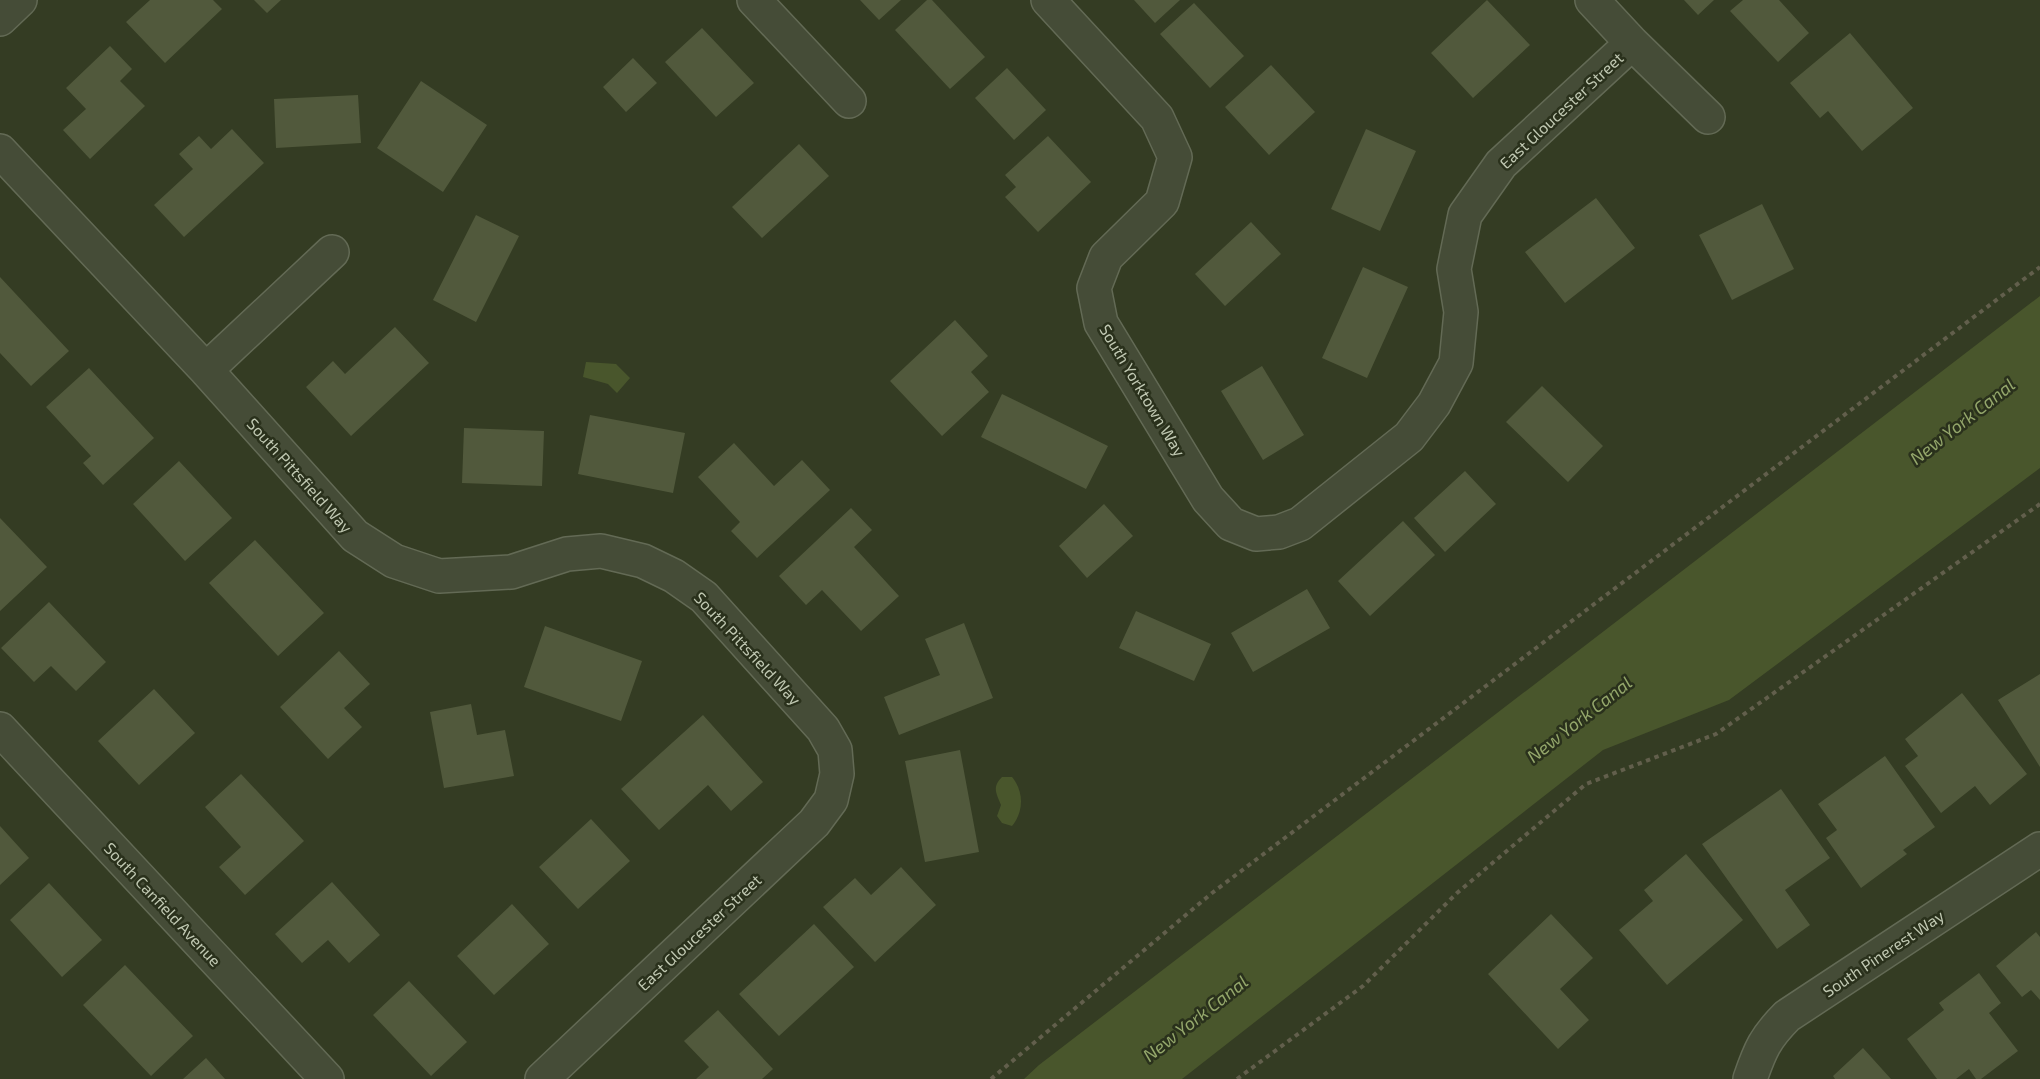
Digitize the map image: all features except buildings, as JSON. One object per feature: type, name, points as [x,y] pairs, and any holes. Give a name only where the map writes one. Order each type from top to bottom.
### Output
[{"type":"street","points":[[0,19],[20,0]]},
{"type":"street","points":[[754,0],[849,101]]},
{"type":"street","name":"South Yorktown Way","points":[[1048,0],[1157,118],[1175,157],[1162,202],[1107,256],[1094,288],[1101,323],[1208,500],[1231,524],[1256,534]]},
{"type":"street","points":[[1592,0],[1632,43],[1708,117]]},
{"type":"street","name":"East Gloucester Street","points":[[1256,534],[1279,532],[1300,524],[1409,437],[1434,404],[1456,363],[1461,312],[1454,270],[1464,215],[1501,164],[1632,43]]},
{"type":"street","name":"South Pittsfield Way","points":[[0,151],[206,370],[355,536],[394,561],[439,576],[511,572],[567,554],[601,550],[643,561],[674,576],[704,597],[823,729],[835,750],[837,774]]},
{"type":"street","points":[[206,370],[332,252]]},
{"type":"street","name":"South Canfield Avenue","points":[[0,729],[327,1079]]},
{"type":"street","name":"East Gloucester Street","points":[[542,1079],[814,823],[831,800],[837,774]]},
{"type":"street","name":"South Pinerest Way","points":[[1750,1079],[1758,1055],[1770,1033],[1787,1016],[2040,849]]},
{"type":"path","points":[[991,1079],[1212,893],[2040,267]]},
{"type":"path","points":[[1237,1079],[1363,986],[1457,893],[1586,784],[1716,734],[2040,504]]},
{"type":"water","name":"New York Canal","points":[[2040,296],[2040,468],[1729,700],[1603,750],[1182,1079],[1024,1079],[1039,1065]]},
{"type":"water","points":[[586,362],[616,364],[630,378],[617,393],[608,384],[583,377]]},
{"type":"water","points":[[1002,777],[1012,777],[1019,789],[1021,802],[1019,814],[1012,826],[1002,823],[997,816],[1001,805],[996,794],[996,787]]}]
